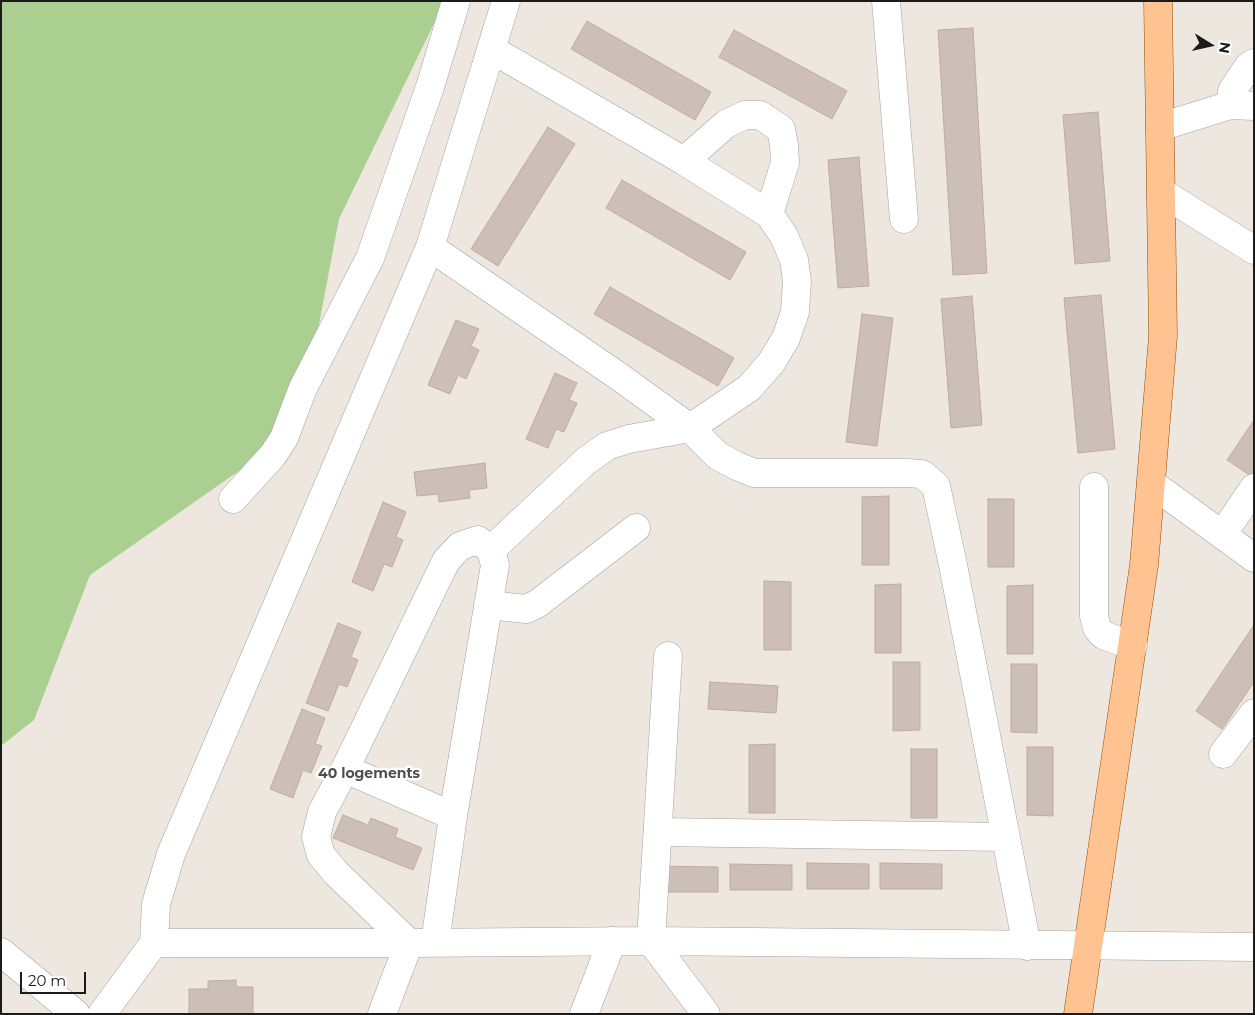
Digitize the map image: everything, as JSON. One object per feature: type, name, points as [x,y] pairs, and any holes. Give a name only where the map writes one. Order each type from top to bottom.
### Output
[{"type":"main road","points":[[1078,1014],[1144,565],[1164,336],[1158,1]]},
{"type":"street","points":[[233,499],[273,455],[284,438],[303,388],[370,258],[427,96],[456,1]]},
{"type":"street","points":[[102,1014],[154,943],[156,904],[171,854],[430,247],[506,1]]},
{"type":"street","points":[[886,1],[904,219]]},
{"type":"street","points":[[491,49],[684,161],[769,214],[784,236],[794,260],[797,281],[795,312],[786,338],[771,363],[749,388],[690,428],[628,439],[607,446],[586,461],[492,550]]},
{"type":"street","points":[[1160,127],[1242,105],[1232,91],[1248,67],[1254,62]]},
{"type":"street","points":[[684,161],[726,124],[745,115],[760,115],[781,129],[784,144],[784,162],[769,214]]},
{"type":"street","points":[[1161,192],[1254,250]]},
{"type":"street","points":[[430,247],[621,378],[690,428],[718,456],[754,473],[922,474],[936,486],[1027,946]]},
{"type":"street","points":[[1151,483],[1254,558]]},
{"type":"street","points":[[1094,487],[1094,616],[1097,628],[1103,635],[1133,646]]},
{"type":"street","points":[[1222,535],[1254,488]]},
{"type":"street","points":[[488,605],[526,609],[537,604],[636,528]]},
{"type":"street","points":[[382,1014],[422,943],[453,816],[495,565],[492,550],[478,540],[460,546],[446,561],[345,769],[322,812],[316,837],[321,855],[337,874],[422,943]]},
{"type":"street","points":[[668,656],[651,941],[706,1014]]},
{"type":"street","points":[[1223,754],[1254,713]]},
{"type":"street","points":[[345,769],[453,816]]},
{"type":"street","points":[[658,832],[1006,837]]},
{"type":"street","points":[[584,1014],[612,941]]},
{"type":"street","points":[[154,943],[651,941],[1254,947]]},
{"type":"street","points":[[1,952],[76,1014]]},
{"type":"green space","points":[[1,1],[445,1],[339,219],[299,429],[90,575],[34,720],[1,746]]},
{"type":"building","points":[[587,21],[711,92],[695,120],[571,49]]},
{"type":"building","points":[[973,28],[987,273],[953,275],[938,30]]},
{"type":"building","points":[[734,30],[847,91],[832,119],[719,57]]},
{"type":"building","points":[[1098,112],[1110,261],[1075,264],[1063,115]]},
{"type":"building","points":[[548,127],[575,144],[498,266],[471,249]]},
{"type":"building","points":[[859,157],[869,286],[838,288],[828,160]]},
{"type":"building","points":[[622,180],[746,252],[730,280],[606,208]]},
{"type":"building","points":[[610,287],[734,358],[718,386],[594,314]]},
{"type":"building","points":[[1101,295],[1115,449],[1078,453],[1064,298]]},
{"type":"building","points":[[972,296],[982,425],[951,428],[941,299]]},
{"type":"building","points":[[862,314],[893,318],[877,446],[846,442]]},
{"type":"building","points":[[456,320],[479,329],[471,346],[479,350],[466,379],[458,375],[450,394],[428,385]]},
{"type":"building","points":[[555,373],[577,383],[569,400],[577,403],[564,432],[556,429],[548,448],[526,439]]},
{"type":"building","points":[[1254,420],[1254,478],[1227,460]]},
{"type":"building","points":[[485,463],[487,488],[469,490],[470,498],[439,502],[438,494],[417,496],[414,472]]},
{"type":"building","points":[[889,496],[889,565],[862,565],[862,497]]},
{"type":"building","points":[[988,499],[1014,499],[1014,567],[988,567]]},
{"type":"building","points":[[383,502],[406,512],[396,537],[403,540],[392,567],[384,564],[373,591],[352,582]]},
{"type":"building","points":[[764,581],[791,582],[791,650],[764,650]]},
{"type":"building","points":[[901,584],[901,653],[875,653],[875,585]]},
{"type":"building","points":[[1033,585],[1033,654],[1007,654],[1007,586]]},
{"type":"building","points":[[338,623],[361,632],[351,657],[358,660],[347,687],[339,684],[328,711],[306,703]]},
{"type":"building","points":[[1254,625],[1254,682],[1222,729],[1196,711]]},
{"type":"building","points":[[893,662],[920,662],[920,730],[893,731]]},
{"type":"building","points":[[1011,664],[1037,664],[1037,733],[1011,732]]},
{"type":"building","points":[[710,682],[778,686],[776,713],[708,709]]},
{"type":"building","points":[[302,709],[325,718],[315,744],[322,746],[311,773],[303,770],[293,798],[270,789]]},
{"type":"building","points":[[775,744],[775,813],[749,813],[749,745]]},
{"type":"building","points":[[1027,747],[1053,747],[1053,816],[1027,815]]},
{"type":"building","points":[[911,749],[937,749],[937,818],[911,818]]},
{"type":"building","points":[[343,815],[368,825],[371,818],[398,829],[395,837],[422,848],[413,870],[333,838]]},
{"type":"building","points":[[807,863],[869,864],[869,889],[807,889]]},
{"type":"building","points":[[880,863],[942,864],[942,889],[880,889]]},
{"type":"building","points":[[730,864],[792,865],[792,890],[730,890]]},
{"type":"building","points":[[657,866],[718,867],[718,892],[656,892]]},
{"type":"building","points":[[236,980],[236,987],[253,987],[253,1014],[189,1014],[189,989],[208,989],[208,981]]},
{"type":"district","name":"40 logements","points":[[369,774]]}]
